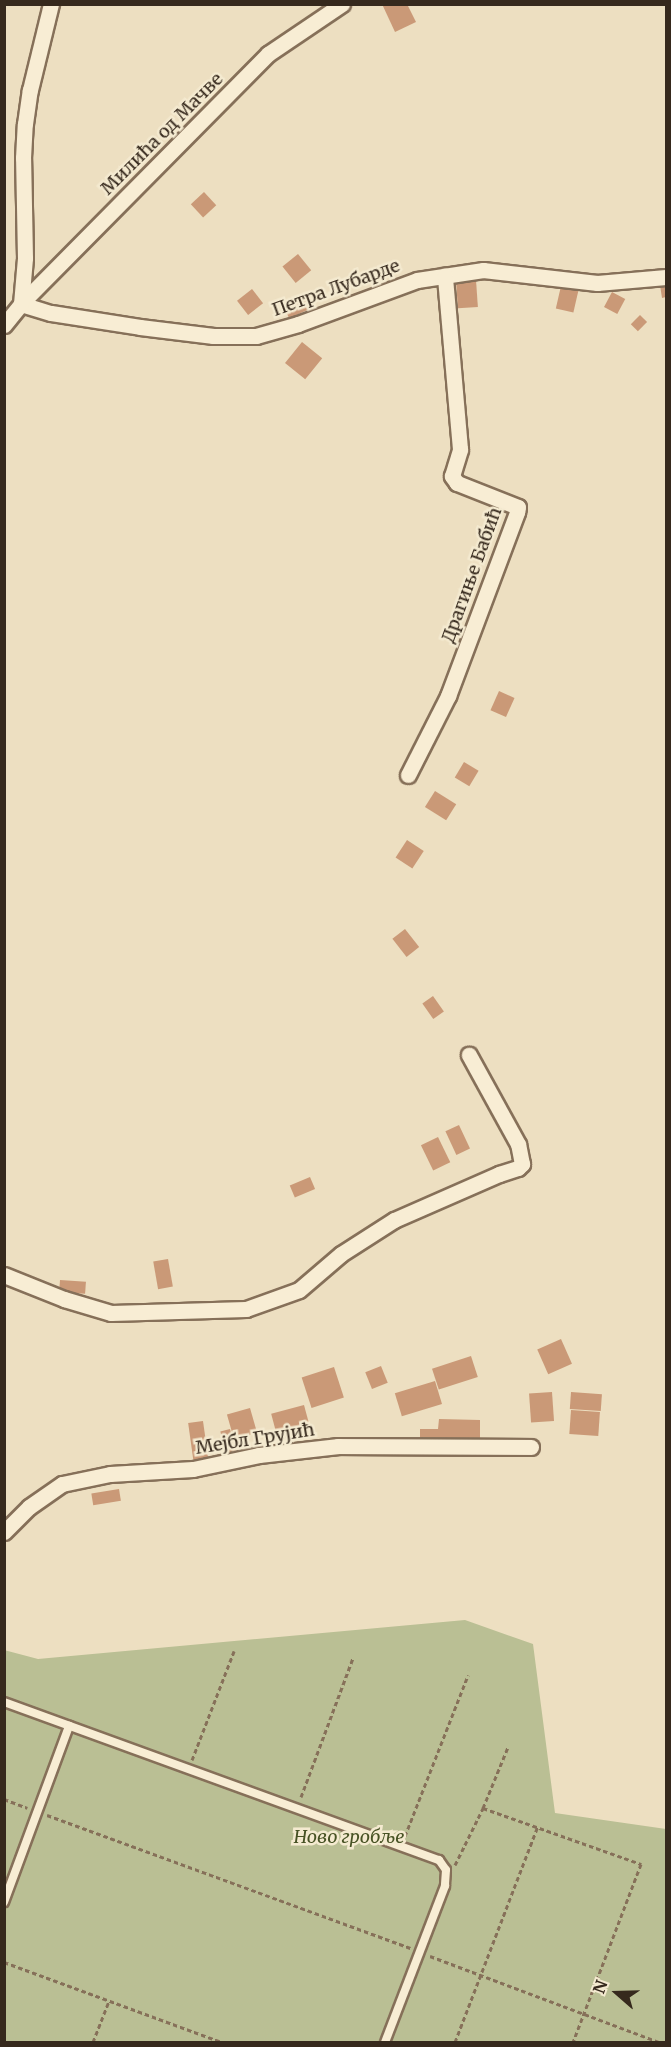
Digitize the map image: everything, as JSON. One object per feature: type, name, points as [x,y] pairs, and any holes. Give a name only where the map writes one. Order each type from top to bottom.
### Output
[{"type":"street","points":[[21,304],[25,258],[23,159],[26,124],[51,4]]},
{"type":"street","name":"Милића од Мачве","points":[[4,325],[21,304],[268,54],[342,4]]},
{"type":"street","name":"Петра Лубарде","points":[[21,304],[51,313],[140,327],[213,336],[256,336],[298,324],[417,280],[483,270],[597,283],[666,278]]},
{"type":"street","name":"Драгиње Бабић","points":[[408,775],[448,696],[518,507],[457,483],[452,476],[460,449],[445,276]]},
{"type":"street","points":[[4,1275],[64,1299],[111,1313],[246,1309],[299,1290],[341,1254],[394,1220],[499,1174],[518,1168],[522,1164],[518,1144],[469,1055]]},
{"type":"street","name":"Мејбл Грујић","points":[[4,1532],[29,1508],[62,1484],[110,1474],[193,1469],[259,1455],[339,1446],[531,1447]]},
{"type":"lane","points":[[4,1701],[439,1860],[446,1870],[445,1886],[385,2043]]},
{"type":"lane","points":[[4,1902],[69,1726]]},
{"type":"path","points":[[188,1770],[234,1651]]},
{"type":"path","points":[[297,1807],[353,1658]]},
{"type":"path","points":[[401,1846],[468,1675]]},
{"type":"path","points":[[445,1886],[483,1808],[508,1747]]},
{"type":"path","points":[[4,1799],[420,1952],[659,2043]]},
{"type":"path","points":[[483,1808],[641,1864],[573,2043]]},
{"type":"path","points":[[455,2043],[538,1826]]},
{"type":"path","points":[[4,1962],[221,2042]]},
{"type":"path","points":[[93,2043],[109,2001]]},
{"type":"green space","name":"Ново гробље","points":[[465,1620],[533,1644],[555,1813],[666,1829],[666,2042],[5,2042],[4,1650],[38,1659]]},
{"type":"building","points":[[382,4],[407,4],[416,22],[395,32]]},
{"type":"building","points":[[204,192],[216,205],[203,217],[191,204]]},
{"type":"building","points":[[298,254],[311,270],[296,283],[282,267]]},
{"type":"building","points":[[476,280],[478,307],[458,308],[456,281]]},
{"type":"building","points":[[666,284],[666,297],[662,298],[660,285]]},
{"type":"building","points":[[561,286],[579,290],[573,312],[556,308]]},
{"type":"building","points":[[252,289],[263,303],[248,315],[237,301]]},
{"type":"building","points":[[612,292],[625,299],[617,314],[604,307]]},
{"type":"building","points":[[307,297],[312,308],[289,318],[284,307]]},
{"type":"building","points":[[640,315],[647,322],[638,331],[631,324]]},
{"type":"building","points":[[302,342],[322,358],[305,379],[285,363]]},
{"type":"building","points":[[499,691],[515,698],[506,717],[490,710]]},
{"type":"building","points":[[464,762],[479,771],[469,786],[455,777]]},
{"type":"building","points":[[435,791],[456,804],[446,820],[425,807]]},
{"type":"building","points":[[407,840],[424,851],[412,869],[396,858]]},
{"type":"building","points":[[405,929],[419,947],[407,957],[392,939]]},
{"type":"building","points":[[433,996],[444,1012],[433,1019],[422,1003]]},
{"type":"building","points":[[459,1125],[470,1149],[456,1155],[445,1131]]},
{"type":"building","points":[[438,1137],[450,1162],[433,1170],[421,1145]]},
{"type":"building","points":[[310,1177],[315,1189],[295,1198],[290,1186]]},
{"type":"building","points":[[168,1259],[173,1287],[158,1289],[153,1262]]},
{"type":"building","points":[[60,1280],[86,1282],[85,1294],[59,1292]]},
{"type":"building","points":[[561,1339],[572,1364],[548,1374],[537,1350]]},
{"type":"building","points":[[471,1356],[478,1377],[439,1390],[432,1369]]},
{"type":"building","points":[[381,1366],[388,1383],[372,1389],[365,1372]]},
{"type":"building","points":[[334,1367],[344,1397],[312,1408],[302,1378]]},
{"type":"building","points":[[435,1381],[442,1404],[402,1416],[395,1393]]},
{"type":"building","points":[[552,1392],[554,1421],[531,1423],[529,1394]]},
{"type":"building","points":[[571,1392],[602,1394],[601,1411],[570,1409]]},
{"type":"building","points":[[304,1405],[311,1431],[278,1440],[271,1414]]},
{"type":"building","points":[[250,1408],[257,1433],[234,1440],[227,1415]]},
{"type":"building","points":[[571,1410],[600,1412],[598,1436],[569,1434]]},
{"type":"building","points":[[439,1419],[480,1420],[480,1442],[420,1441],[420,1429],[438,1429]]},
{"type":"building","points":[[203,1421],[208,1458],[193,1460],[188,1423]]},
{"type":"building","points":[[230,1429],[236,1451],[226,1454],[220,1432]]},
{"type":"building","points":[[119,1489],[121,1501],[93,1505],[91,1493]]}]
